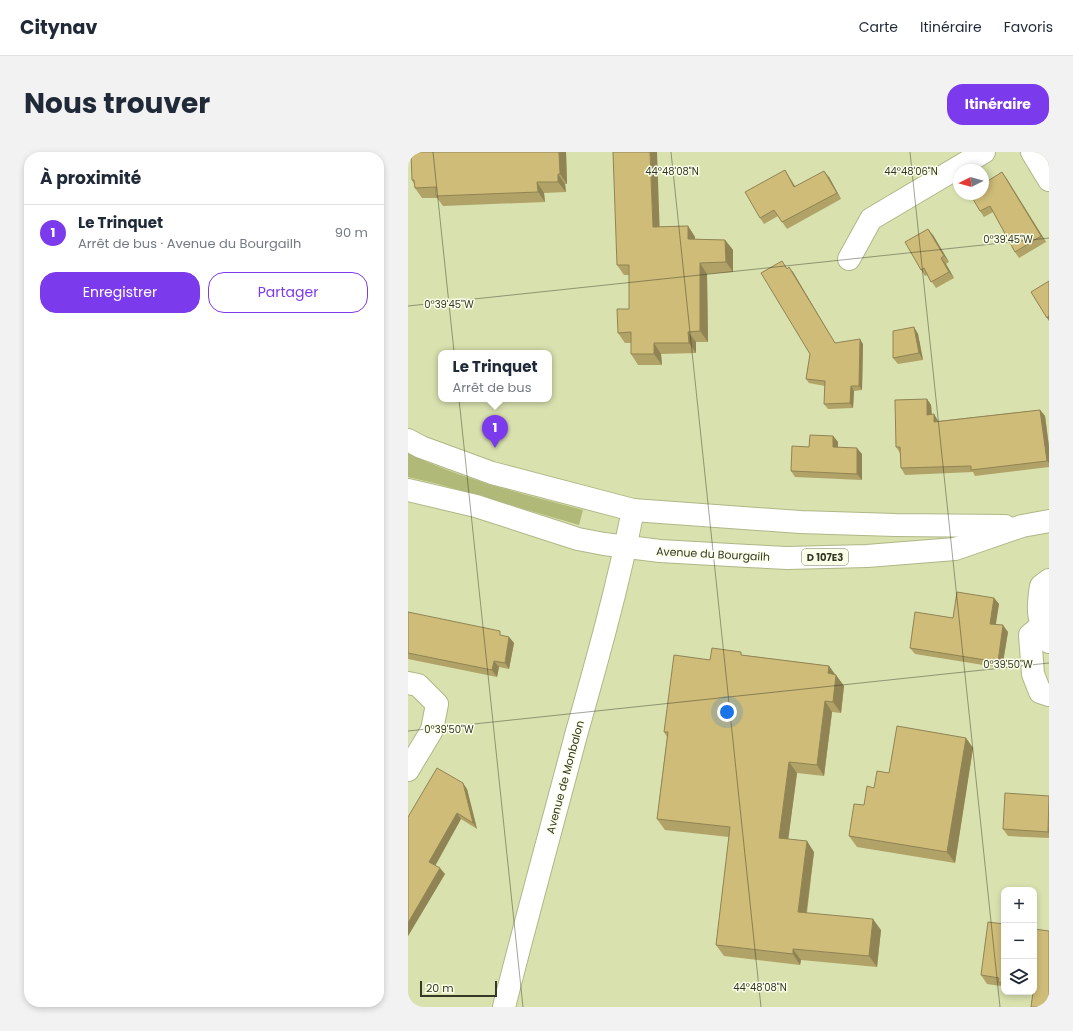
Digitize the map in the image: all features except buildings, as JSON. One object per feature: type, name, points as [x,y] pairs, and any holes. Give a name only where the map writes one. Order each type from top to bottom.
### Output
[{"type":"main road","points":[[849,259],[871,219],[984,152]]},
{"type":"main road","points":[[1032,152],[1049,180]]},
{"type":"main road","name":"Avenue du Bourgailh","points":[[408,440],[421,447],[492,473],[633,510],[800,522],[895,526],[1048,526]]},
{"type":"main road","name":"Avenue du Bourgailh","points":[[408,490],[476,506],[578,539],[660,551],[787,558],[867,556],[955,549],[1022,526]]},
{"type":"main road","name":"Avenue de Monbalon","points":[[504,1007],[602,642],[633,510]]},
{"type":"main road","points":[[1049,580],[1041,586],[1038,608],[1045,634],[1030,635],[1033,674],[1040,692],[1049,695]]},
{"type":"main road","points":[[408,683],[418,685],[437,704],[432,730],[408,770]]},
{"type":"green space","points":[[408,453],[429,463],[472,479],[583,510],[579,525],[438,484],[408,477]]},
{"type":"place","name":"Le Trinquet","points":[[495,448]]}]
